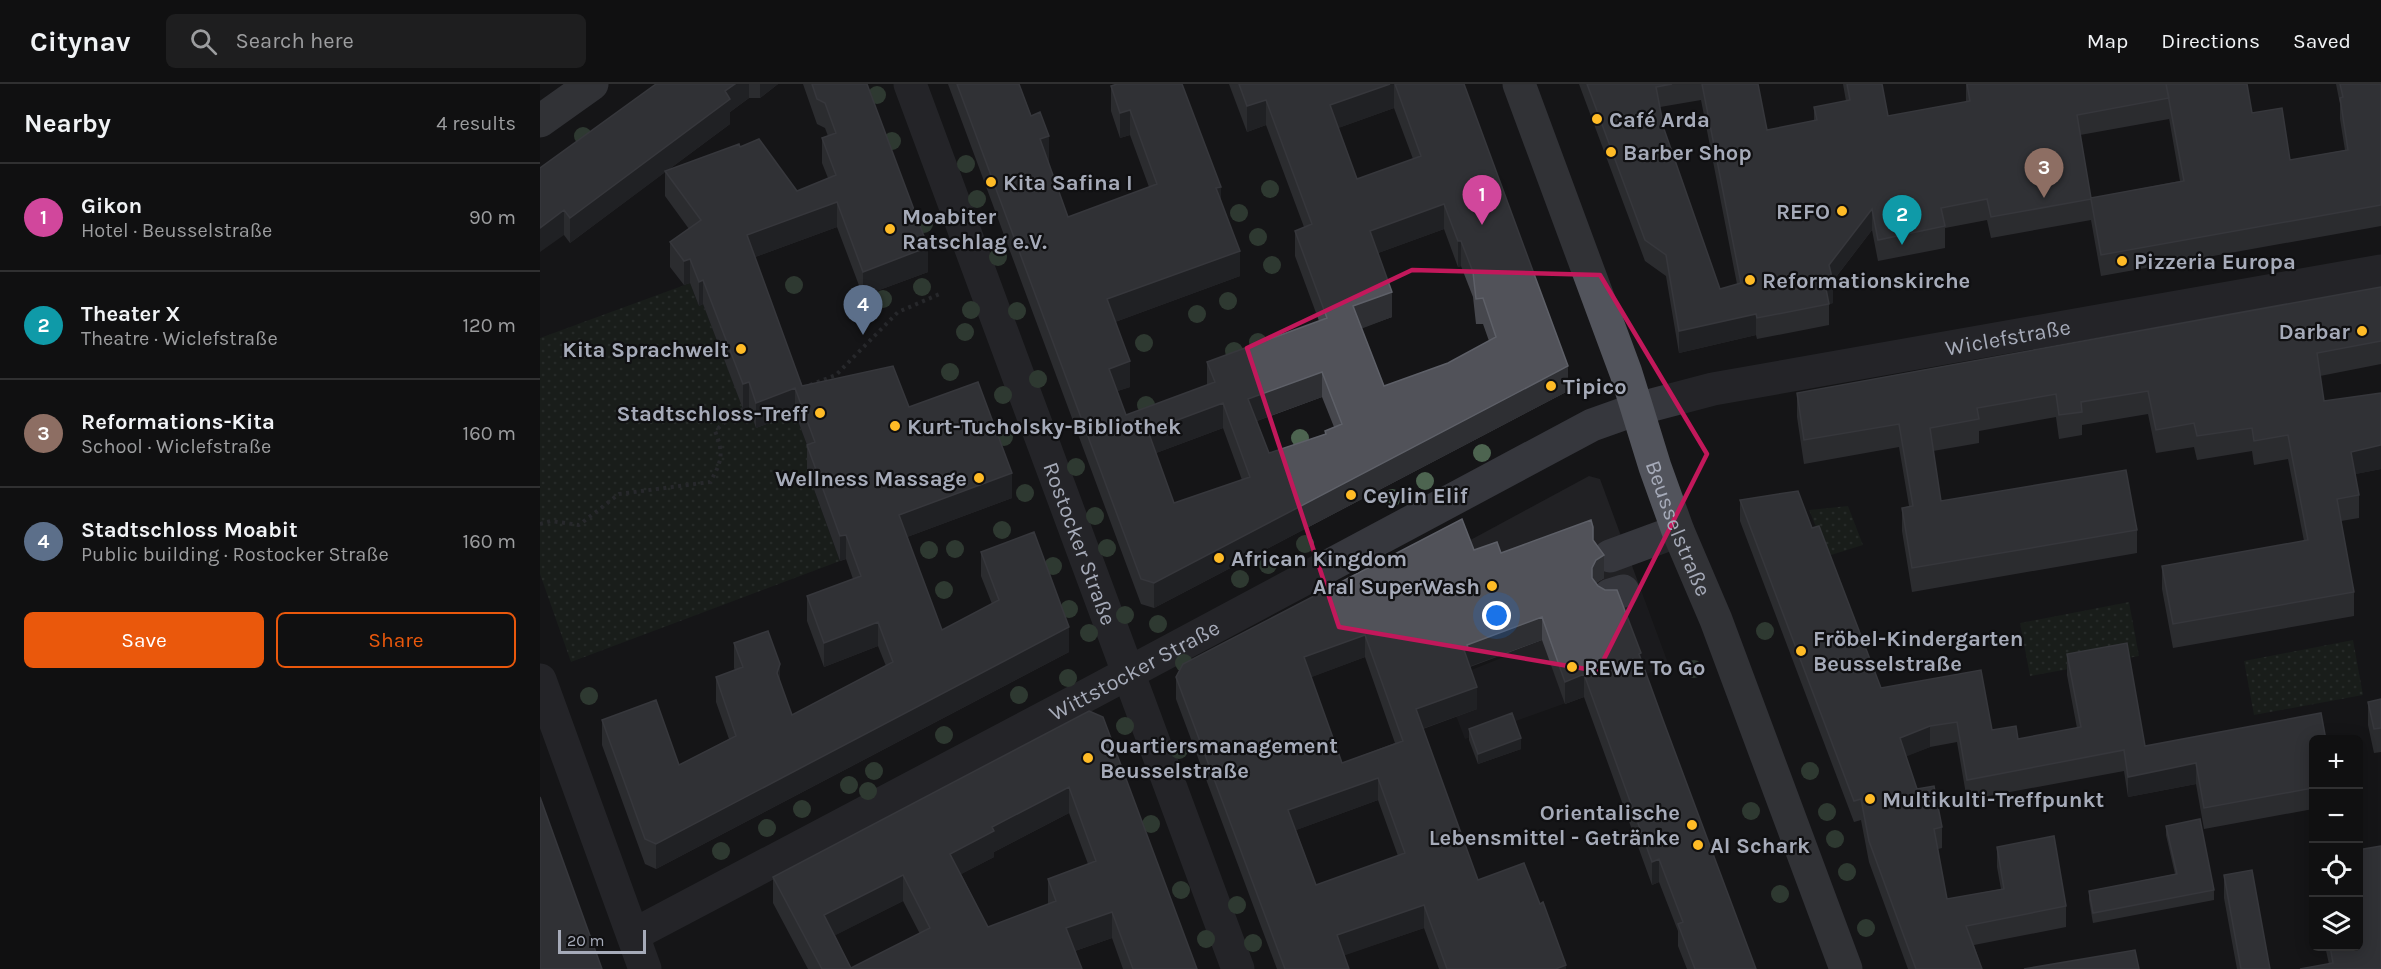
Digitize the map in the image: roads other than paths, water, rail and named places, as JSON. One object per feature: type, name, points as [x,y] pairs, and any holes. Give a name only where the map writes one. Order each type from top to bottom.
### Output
[{"type":"main road","points":[[540,122],[592,84]]},
{"type":"main road","name":"Beusselstraße","points":[[1519,84],[1626,372],[1654,467],[1720,630],[1846,969]]},
{"type":"street","name":"Rostocker Straße","points":[[910,84],[1238,969]]},
{"type":"street","name":"Wiclefstraße","points":[[1637,409],[1713,389],[2381,271]]},
{"type":"street","name":"Wittstocker Straße","points":[[633,935],[1592,425],[1637,409]]},
{"type":"street","points":[[1610,556],[1678,531]]},
{"type":"street","points":[[540,680],[645,969]]},
{"type":"place","name":"Café Arda","points":[[1597,119]]},
{"type":"place","name":"Barber Shop","points":[[1611,152]]},
{"type":"place","name":"Kita Safina I","points":[[991,182]]},
{"type":"place","name":"Reformations-Kita","points":[[2044,198]]},
{"type":"place","name":"REFO","points":[[1842,211]]},
{"type":"place","name":"Gikon","points":[[1482,225]]},
{"type":"place","name":"Moabiter Ratschlag e.V.","points":[[890,229]]},
{"type":"place","name":"Theater X","points":[[1902,245]]},
{"type":"place","name":"Pizzeria Europa","points":[[2122,261]]},
{"type":"place","name":"Reformationskirche","points":[[1750,280]]},
{"type":"place","name":"Darbar","points":[[2362,331]]},
{"type":"place","name":"Stadtschloss Moabit","points":[[863,335]]},
{"type":"place","name":"Kita Sprachwelt","points":[[741,349]]},
{"type":"place","name":"Tipico","points":[[1551,386]]},
{"type":"place","name":"Stadtschloss-Treff","points":[[820,413]]},
{"type":"place","name":"Kurt-Tucholsky-Bibliothek","points":[[895,426]]},
{"type":"place","name":"Wellness Massage","points":[[979,478]]},
{"type":"place","name":"Ceylin Elif","points":[[1351,495]]},
{"type":"place","name":"African Kingdom","points":[[1219,558]]},
{"type":"place","name":"Aral SuperWash","points":[[1492,586]]},
{"type":"place","name":"Fröbel-Kindergarten Beusselstraße","points":[[1801,651]]},
{"type":"place","name":"REWE To Go","points":[[1572,667]]},
{"type":"place","name":"Quartiersmanagement Beusselstraße","points":[[1088,758]]},
{"type":"place","name":"Multikulti-Treffpunkt","points":[[1870,799]]},
{"type":"place","name":"Orientalische Lebensmittel - Getränke","points":[[1692,825]]},
{"type":"place","name":"Al Schark","points":[[1698,845]]}]
